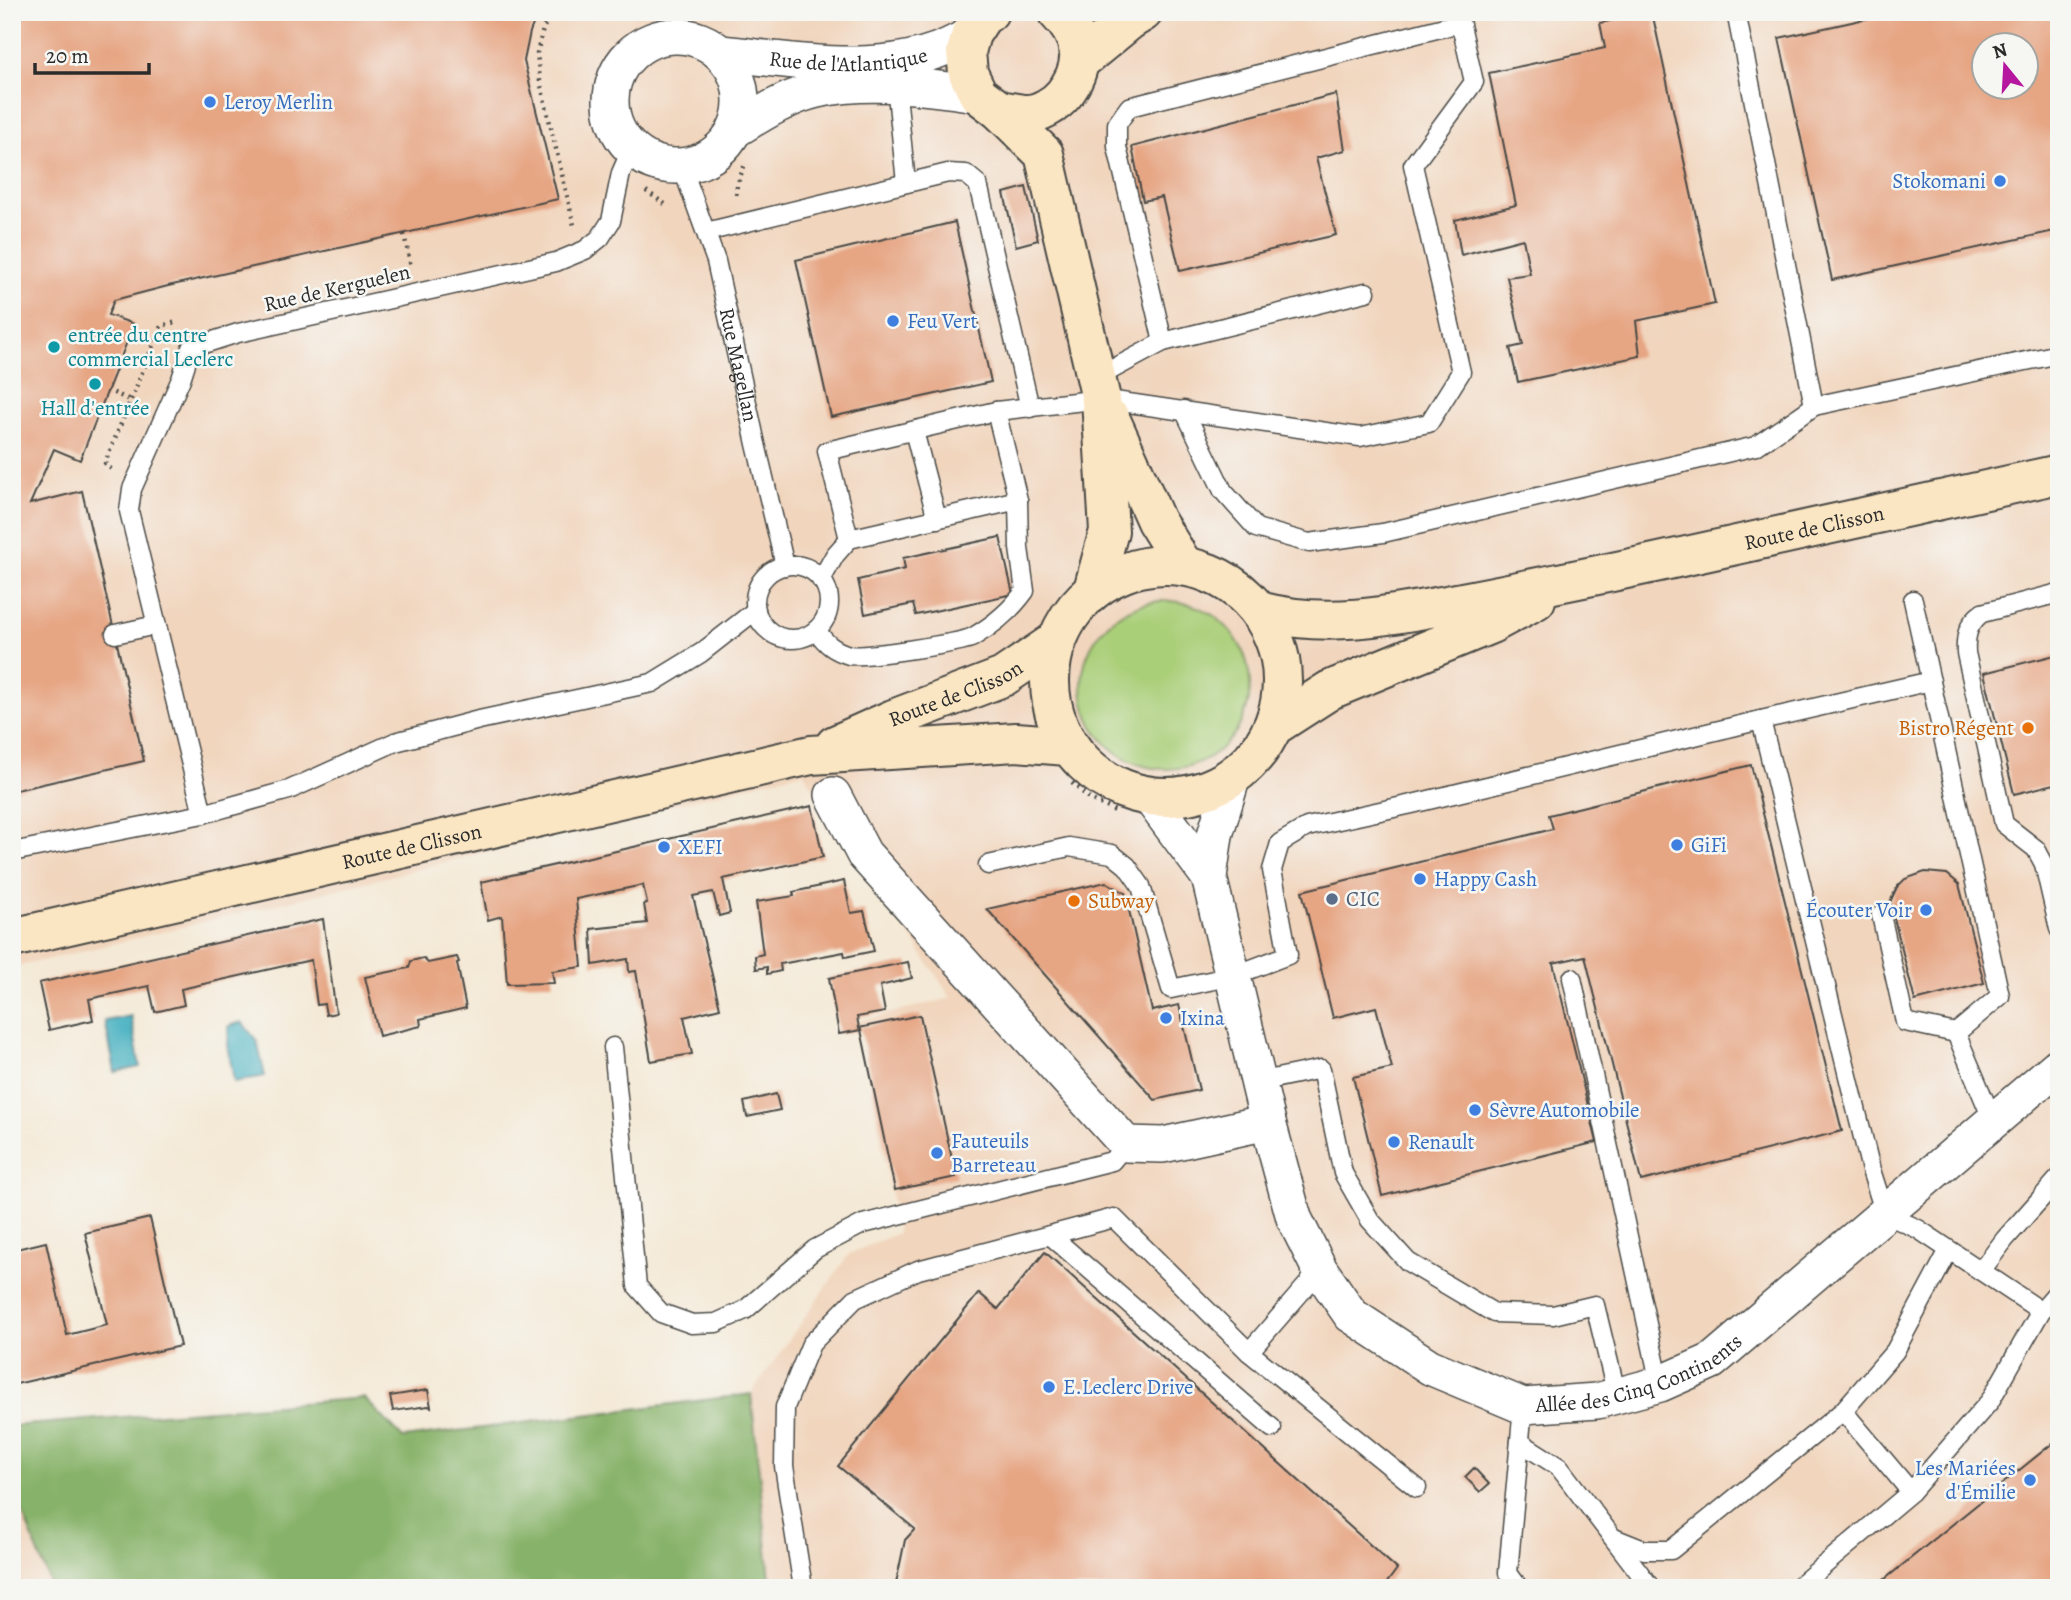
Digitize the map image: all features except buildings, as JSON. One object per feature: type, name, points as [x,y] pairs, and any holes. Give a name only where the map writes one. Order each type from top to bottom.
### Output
[{"type":"main road","points":[[1060,16],[1136,16]]},
{"type":"main road","points":[[1044,154],[1077,71],[1077,41],[1060,16]]},
{"type":"main road","points":[[989,102],[1029,114],[1056,104],[1077,71],[1136,16]]},
{"type":"main road","points":[[980,23],[966,52],[968,73],[989,102],[1044,154],[1098,388],[1109,531],[1093,590]]},
{"type":"main road","points":[[1098,388],[1156,521],[1184,566]]},
{"type":"main road","name":"Route de Clisson","points":[[1259,611],[1281,617],[1354,620],[1569,582],[2059,474]]},
{"type":"main road","name":"Route de Clisson","points":[[1152,566],[1184,566],[1212,575],[1238,589],[1259,611],[1272,633],[1280,659],[1282,693],[1273,726],[1256,754],[1233,776],[1207,790],[1178,797],[1149,796],[1117,787],[1090,770],[1069,746],[1052,710],[1049,675],[1056,640],[1071,612],[1093,590],[1121,574],[1152,566]]},
{"type":"main road","name":"Route de Clisson","points":[[1273,726],[1330,690],[1491,624],[1569,582]]},
{"type":"main road","name":"Route de Clisson","points":[[811,755],[893,719],[1003,677],[1056,640]]},
{"type":"main road","name":"Route de Clisson","points":[[12,938],[811,755],[1016,743],[1069,746]]},
{"type":"street","name":"Rue de l'Atlantique","points":[[721,53],[813,62],[870,63],[914,58],[950,47],[980,23]]},
{"type":"street","points":[[663,24],[721,53],[733,69],[741,90],[741,110],[735,130],[713,156],[682,167],[655,164],[631,150],[617,130],[610,107],[613,82],[624,61],[663,24]]},
{"type":"street","name":"Rue de l'Atlantique","points":[[735,130],[774,106],[817,90],[858,85],[896,84],[989,102]]},
{"type":"street","name":"Allée des Cinq Continents","points":[[1233,776],[1215,835],[1209,877],[1294,1218],[1320,1270],[1351,1315],[1430,1367],[1523,1406],[1597,1401],[1660,1384],[1712,1361],[2059,1065]]},
{"type":"street","points":[[833,795],[864,854],[1126,1144],[1163,1145],[1268,1122]]},
{"type":"street","name":"Allée des Cinq Continents","points":[[1149,796],[1209,877]]},
{"type":"lane","points":[[1736,12],[1814,406]]},
{"type":"lane","points":[[1098,388],[1184,410],[1360,437],[1429,423],[1461,372],[1413,165],[1475,82],[1459,18],[1129,107],[1117,124],[1116,147],[1163,342]]},
{"type":"lane","points":[[896,84],[906,183]]},
{"type":"lane","name":"Rue de Kerguelen","points":[[203,814],[130,511],[132,489],[181,379],[191,348],[239,333],[556,262],[585,250],[600,238],[611,221],[621,173],[631,150]]},
{"type":"lane","name":"Rue Magellan","points":[[682,167],[716,261],[785,566]]},
{"type":"lane","points":[[706,232],[948,173],[966,174],[978,184],[1030,408]]},
{"type":"lane","points":[[849,540],[827,451],[996,411],[1030,408],[1098,388],[1163,342],[1366,292]]},
{"type":"lane","points":[[1184,410],[1223,491],[1256,528],[1309,543],[1383,533],[1756,446],[1814,406],[2059,354]]},
{"type":"lane","points":[[816,630],[828,647],[853,656],[971,638],[1015,605],[1025,591],[1019,548],[1018,500],[996,411]]},
{"type":"lane","points":[[914,430],[937,519]]},
{"type":"lane","points":[[821,580],[835,555],[849,540],[1018,500]]},
{"type":"lane","points":[[797,565],[808,569],[821,580],[829,597],[828,610],[824,621],[816,630],[792,639],[769,631],[760,621],[756,610],[757,588],[763,578],[773,570],[797,565]]},
{"type":"lane","points":[[2059,593],[1982,613],[1973,619],[1965,636],[1966,653],[2004,824],[2036,849],[2044,864],[2059,929]]},
{"type":"lane","points":[[1913,600],[2000,996],[1956,1033]]},
{"type":"lane","points":[[12,852],[203,814],[289,790],[395,742],[480,720],[652,683],[701,653],[756,610]]},
{"type":"lane","points":[[115,634],[156,625]]},
{"type":"lane","points":[[988,865],[1069,847],[1112,854],[1127,866],[1140,886],[1171,989],[1233,976],[1287,955],[1272,870],[1280,843],[1307,827],[1931,681]]},
{"type":"lane","points":[[1761,720],[1871,1170],[1885,1214],[1918,1229],[2041,1311]]},
{"type":"lane","points":[[1881,915],[1905,1022],[1956,1033]]},
{"type":"lane","points":[[1572,978],[1660,1384]]},
{"type":"lane","points":[[1956,1033],[1993,1121]]},
{"type":"lane","points":[[613,1046],[636,1286],[661,1313],[692,1325],[716,1324],[745,1310],[815,1249],[863,1224],[1112,1161],[1126,1144]]},
{"type":"lane","points":[[1258,1082],[1321,1069],[1343,1173],[1370,1220],[1408,1262],[1494,1312],[1553,1315],[1595,1305],[1617,1396]]},
{"type":"lane","points":[[1981,1271],[2005,1239],[2059,1178]]},
{"type":"lane","points":[[803,1588],[784,1466],[785,1407],[811,1344],[855,1299],[918,1270],[1114,1218],[1249,1352],[1417,1488]]},
{"type":"lane","points":[[1050,1235],[1272,1428]]},
{"type":"lane","points":[[1614,1538],[1644,1550],[1671,1549],[1843,1411],[1895,1352],[1950,1250]]},
{"type":"lane","points":[[1249,1352],[1320,1270]]},
{"type":"lane","points":[[1797,1588],[1910,1492],[1990,1401],[2041,1311],[2059,1290]]},
{"type":"lane","points":[[1520,1588],[1508,1581],[1523,1406]]},
{"type":"lane","points":[[1843,1411],[1910,1492]]},
{"type":"lane","points":[[1520,1442],[1559,1467],[1651,1588]]},
{"type":"path","points":[[551,12],[537,53],[540,81],[575,229]]},
{"type":"path","points":[[107,390],[130,400]]},
{"type":"shaded area","points":[[12,12],[2059,12],[2059,1588],[771,1588],[751,1394],[849,1254],[898,1233],[859,1021],[951,998],[803,772],[12,968]]},
{"type":"shaded area","points":[[12,1486],[52,1588],[23,1588],[12,1585]]},
{"type":"green space","points":[[1166,601],[1198,608],[1225,626],[1243,653],[1250,685],[1243,717],[1225,744],[1198,762],[1166,769],[1134,762],[1107,744],[1089,717],[1082,685],[1089,653],[1107,626],[1134,608]]},
{"type":"green space","points":[[751,1394],[771,1588],[52,1588],[12,1486],[12,1426],[364,1398],[403,1438]]},
{"type":"water","points":[[131,1016],[140,1067],[115,1072],[105,1021]]},
{"type":"water","points":[[242,1022],[257,1041],[265,1076],[234,1082],[228,1047],[229,1026]]},
{"type":"place","name":"Leroy Merlin","points":[[210,102]]},
{"type":"place","name":"Stokomani","points":[[2000,181]]},
{"type":"place","name":"Feu Vert","points":[[893,321]]},
{"type":"place","name":"entrée du centre commercial Leclerc","points":[[54,347]]},
{"type":"place","name":"Hall d'entrée","points":[[95,384]]},
{"type":"place","name":"Bistro Régent","points":[[2028,728]]},
{"type":"place","name":"GiFi","points":[[1677,845]]},
{"type":"place","name":"XEFI","points":[[664,847]]},
{"type":"place","name":"Happy Cash","points":[[1420,879]]},
{"type":"place","name":"CIC","points":[[1332,899]]},
{"type":"place","name":"Subway","points":[[1074,901]]},
{"type":"place","name":"Écouter Voir","points":[[1926,910]]},
{"type":"place","name":"Ixina","points":[[1166,1018]]},
{"type":"place","name":"Sèvre Automobile","points":[[1475,1110]]},
{"type":"place","name":"Renault","points":[[1394,1142]]},
{"type":"place","name":"Fauteuils Barreteau","points":[[937,1153]]},
{"type":"place","name":"E.Leclerc Drive","points":[[1049,1387]]},
{"type":"place","name":"Les Mariées d'Émilie","points":[[2030,1480]]}]
